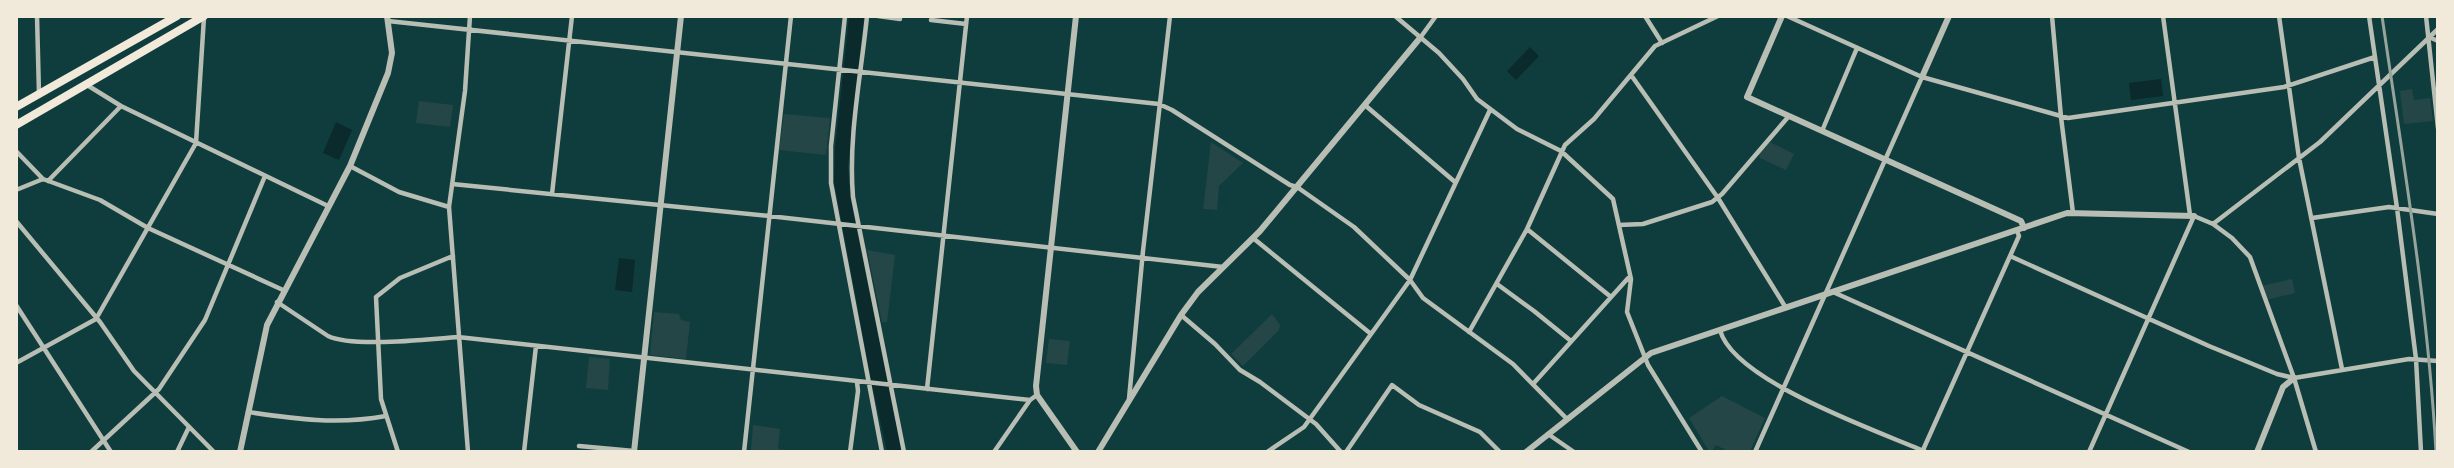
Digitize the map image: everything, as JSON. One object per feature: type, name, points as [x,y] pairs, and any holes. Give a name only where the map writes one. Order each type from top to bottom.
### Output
[{"type":"highway","points":[[16,107],[178,16]]},
{"type":"highway","points":[[16,125],[204,17]]},
{"type":"street","points":[[37,16],[39,94]]},
{"type":"street","points":[[178,16],[189,26]]},
{"type":"street","points":[[468,452],[449,207],[465,91],[470,16]]},
{"type":"street","points":[[552,194],[572,16]]},
{"type":"street","points":[[579,446],[634,451],[681,16]]},
{"type":"street","points":[[744,452],[791,16]]},
{"type":"street","points":[[845,16],[841,70],[831,146],[831,183],[882,452]]},
{"type":"street","points":[[867,16],[851,169],[853,197],[904,452]]},
{"type":"street","points":[[878,16],[900,19]]},
{"type":"street","points":[[927,389],[967,16]]},
{"type":"street","points":[[1076,16],[1037,395],[1077,452]]},
{"type":"street","points":[[1129,399],[1170,16]]},
{"type":"street","points":[[1395,16],[1439,53],[1463,79],[1477,99],[1490,110],[1517,129],[1562,151],[1613,199],[1630,276],[1628,312],[1648,365],[1702,452]]},
{"type":"street","points":[[1098,452],[1181,315],[1198,292],[1253,238],[1297,187],[1366,106],[1436,16]]},
{"type":"street","points":[[1645,16],[1662,43]]},
{"type":"street","points":[[1469,332],[1527,229],[1565,145],[1594,119],[1655,46],[1718,16]]},
{"type":"street","points":[[1720,330],[1732,353],[1783,389],[1924,451],[2019,236],[2021,221],[1747,97],[1746,94],[1782,16]]},
{"type":"street","points":[[1787,16],[1922,77],[2061,117],[2288,85],[2375,57]]},
{"type":"street","points":[[1755,452],[1948,16]]},
{"type":"street","points":[[2052,16],[2073,213]]},
{"type":"street","points":[[2089,452],[2192,215],[2163,16]]},
{"type":"street","points":[[2278,16],[2299,158],[2342,369]]},
{"type":"street","points":[[2369,16],[2416,359],[2421,452]]},
{"type":"street","points":[[2426,16],[2438,128]]},
{"type":"street","points":[[16,363],[96,319],[196,143],[204,17]]},
{"type":"street","points":[[240,452],[267,325],[283,290],[350,166],[388,73],[392,54],[387,19],[1159,104],[1290,185],[1297,187],[1354,227],[1410,280],[1423,298],[1514,364],[1567,419]]},
{"type":"street","points":[[930,20],[966,24]]},
{"type":"street","points":[[2214,224],[2320,142],[2438,29]]},
{"type":"street","points":[[2429,37],[2438,41]]},
{"type":"street","points":[[1822,131],[1857,48]]},
{"type":"street","points":[[1631,75],[1718,198],[1786,308]]},
{"type":"street","points":[[85,84],[121,106],[328,206]]},
{"type":"street","points":[[16,190],[46,180],[121,106]]},
{"type":"street","points":[[1366,106],[1455,182]]},
{"type":"street","points":[[1267,452],[1304,427],[1310,420],[1410,280],[1490,110]]},
{"type":"street","points":[[1619,225],[1643,224],[1718,198],[1789,116]]},
{"type":"street","points":[[16,151],[46,180],[100,200],[148,228],[283,290]]},
{"type":"street","points":[[350,166],[399,192],[449,207]]},
{"type":"street","points":[[91,452],[155,394],[205,320],[265,176]]},
{"type":"street","points":[[452,184],[769,216],[1223,267]]},
{"type":"street","points":[[2312,218],[2389,207],[2438,214]]},
{"type":"street","points":[[1526,452],[1646,356],[1825,294],[2067,213],[2073,213],[2192,215],[2214,224],[2232,238],[2250,257],[2294,378],[2316,452]]},
{"type":"street","points":[[16,221],[96,319],[134,371],[214,452]]},
{"type":"street","points":[[1527,229],[1611,297]]},
{"type":"street","points":[[1253,238],[1371,334]]},
{"type":"street","points":[[398,452],[381,399],[375,301],[377,295],[400,279],[453,256]]},
{"type":"street","points":[[2010,256],[2148,319],[2277,374],[2294,378],[2416,359],[2438,361]]},
{"type":"street","points":[[1533,384],[1630,276]]},
{"type":"street","points":[[1497,284],[1571,341]]},
{"type":"street","points":[[1832,292],[2189,452]]},
{"type":"street","points":[[277,302],[331,338],[378,342],[458,337],[1030,400]]},
{"type":"street","points":[[16,305],[111,452]]},
{"type":"street","points":[[1181,315],[1215,344],[1240,370],[1260,382],[1310,420],[1341,452]]},
{"type":"street","points":[[524,452],[536,346]]},
{"type":"street","points":[[2256,452],[2283,387],[2294,378]]},
{"type":"street","points":[[850,452],[858,391],[857,382]]},
{"type":"street","points":[[1346,452],[1392,385],[1419,405],[1480,432],[1500,452]]},
{"type":"street","points":[[993,452],[1030,400],[1037,395]]},
{"type":"street","points":[[248,412],[330,422],[357,421],[386,416]]},
{"type":"street","points":[[177,452],[189,427]]},
{"type":"street","points":[[1548,434],[1574,452]]},
{"type":"shaded area","points":[[849,17],[864,17],[848,166],[850,196],[902,451],[887,451],[871,380],[834,181],[835,149]]},
{"type":"shaded area","points":[[1530,47],[1539,56],[1516,80],[1507,71]]},
{"type":"shaded area","points":[[2161,79],[2163,96],[2131,100],[2129,83]]},
{"type":"shaded area","points":[[2412,89],[2414,100],[2430,98],[2433,121],[2404,124],[2400,91]]},
{"type":"shaded area","points":[[419,101],[453,105],[450,127],[416,123]]},
{"type":"shaded area","points":[[784,114],[830,118],[826,155],[779,150]]},
{"type":"shaded area","points":[[336,122],[352,130],[339,160],[323,153]]},
{"type":"shaded area","points":[[1211,142],[1243,163],[1219,186],[1217,210],[1203,209]]},
{"type":"shaded area","points":[[1770,142],[1794,154],[1786,170],[1760,158],[1759,154]]},
{"type":"shaded area","points":[[867,250],[895,255],[887,322],[882,322]]},
{"type":"shaded area","points":[[619,258],[635,260],[632,292],[615,290]]},
{"type":"shaded area","points":[[2292,279],[2295,293],[2266,300],[2261,286]]},
{"type":"shaded area","points":[[654,312],[679,314],[681,320],[690,322],[686,359],[650,355]]},
{"type":"shaded area","points":[[1272,314],[1280,325],[1279,330],[1243,366],[1231,354]]},
{"type":"shaded area","points":[[1049,339],[1070,341],[1067,365],[1046,363]]},
{"type":"shaded area","points":[[589,357],[610,359],[608,390],[586,388]]},
{"type":"shaded area","points":[[1722,396],[1765,418],[1750,451],[1728,451],[1716,445],[1712,451],[1709,451],[1689,418]]},
{"type":"shaded area","points":[[753,425],[780,429],[778,449],[789,451],[751,451]]},
{"type":"railway","points":[[2382,16],[2421,288],[2436,452]]}]
